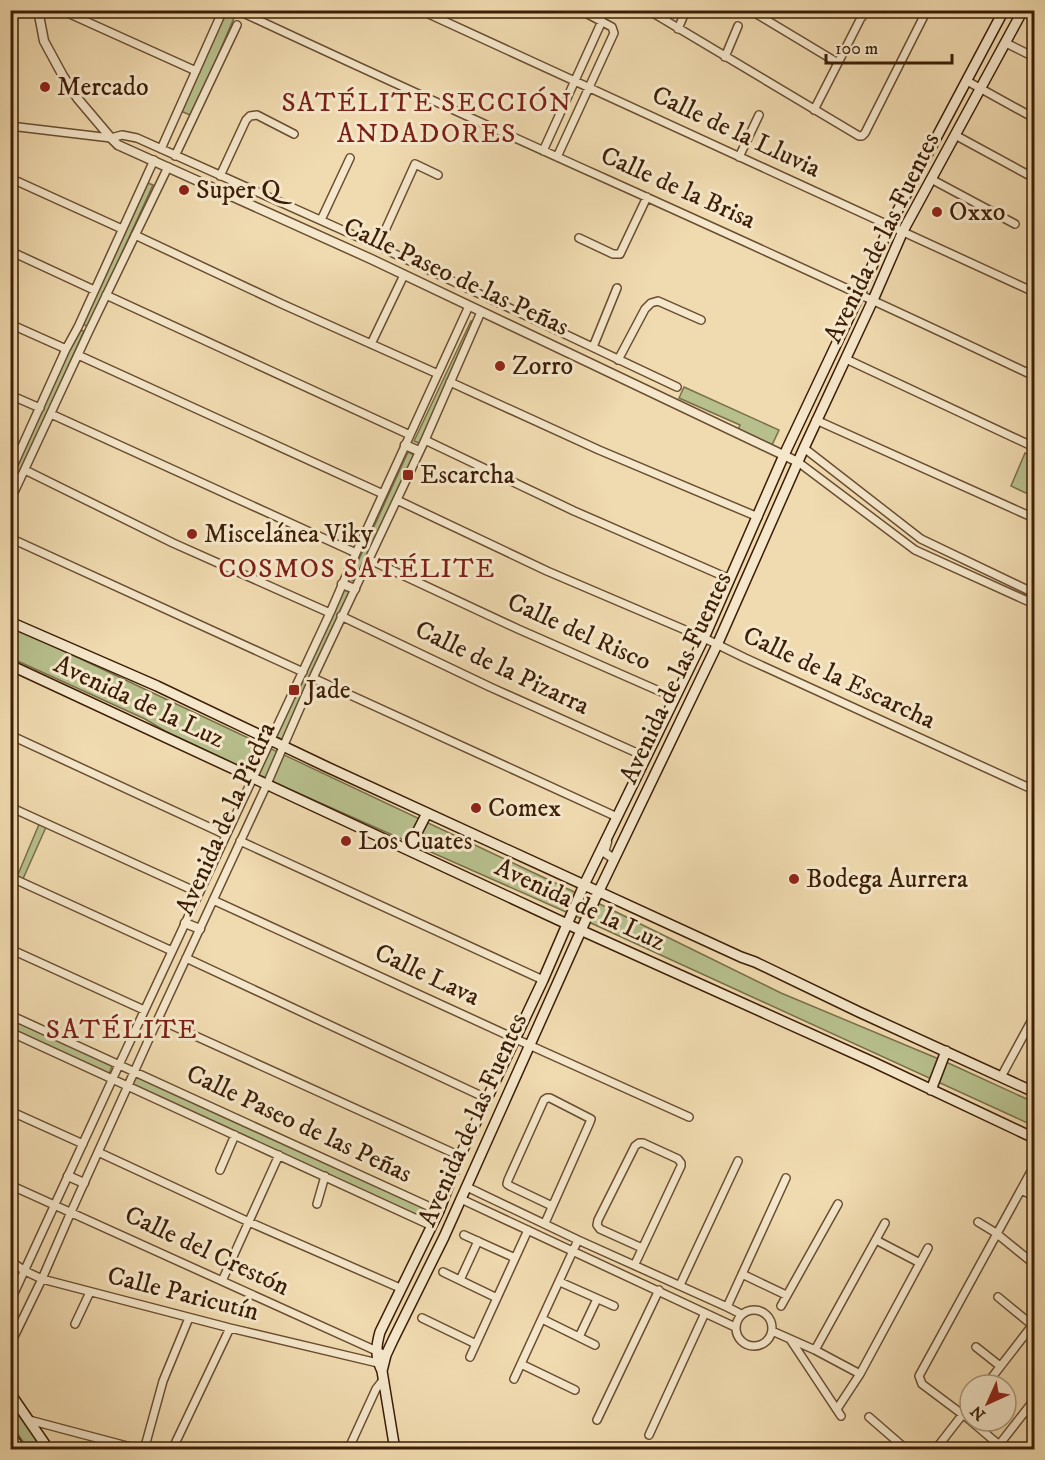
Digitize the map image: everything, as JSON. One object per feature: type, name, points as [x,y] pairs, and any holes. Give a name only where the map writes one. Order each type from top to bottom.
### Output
[{"type":"main road","name":"Avenida de las Fuentes","points":[[395,1449],[383,1366],[376,1352],[380,1332],[439,1211],[460,1156],[543,980],[584,885],[704,638],[784,455],[890,225],[1004,10]]},
{"type":"main road","name":"Avenida de las Fuentes","points":[[383,1366],[462,1199],[598,891],[717,645],[816,420],[846,360],[903,231],[1023,10]]},
{"type":"main road","name":"Avenida de la Luz","points":[[10,622],[157,686],[427,813],[1035,1092]]},
{"type":"main road","name":"Avenida de la Luz","points":[[10,665],[1035,1138]]},
{"type":"main road","points":[[408,850],[427,813]]},
{"type":"main road","points":[[931,1090],[945,1052]]},
{"type":"main road","points":[[10,1393],[49,1449]]},
{"type":"main road","points":[[10,1434],[21,1449]]},
{"type":"street","name":"Calle Paseo de las Peñas","points":[[38,10],[44,40],[63,76],[78,99],[118,145],[404,274],[798,462]]},
{"type":"street","points":[[61,10],[196,70]]},
{"type":"street","points":[[161,150],[223,10]]},
{"type":"street","name":"Calle de la Lluvia","points":[[420,10],[1035,292]]},
{"type":"street","points":[[557,157],[614,33],[614,29],[580,10]]},
{"type":"street","points":[[648,10],[856,135],[862,136],[927,10]]},
{"type":"street","points":[[678,28],[686,10]]},
{"type":"street","points":[[750,10],[838,63]]},
{"type":"street","points":[[814,110],[864,14],[851,10]]},
{"type":"street","name":"Calle de la Brisa","points":[[239,11],[1035,376]]},
{"type":"street","points":[[543,151],[602,21]]},
{"type":"street","points":[[175,156],[237,25]]},
{"type":"street","points":[[725,57],[738,26]]},
{"type":"street","points":[[1006,43],[1035,57]]},
{"type":"street","points":[[967,81],[1035,118]]},
{"type":"street","points":[[220,176],[250,116],[257,115],[294,134]]},
{"type":"street","points":[[739,157],[759,115]]},
{"type":"street","points":[[10,126],[111,138]]},
{"type":"street","name":"Calle Paseo de las Peñas","points":[[111,138],[122,135],[133,137],[378,246],[677,387]]},
{"type":"street","points":[[955,135],[1035,178]]},
{"type":"street","points":[[321,220],[350,158]]},
{"type":"street","points":[[12,468],[154,160]]},
{"type":"street","points":[[378,246],[415,165],[438,175]]},
{"type":"street","points":[[10,501],[168,167]]},
{"type":"street","points":[[10,178],[122,229]]},
{"type":"street","points":[[931,179],[1015,224]]},
{"type":"street","points":[[579,238],[613,254],[620,254],[647,197]]},
{"type":"street","points":[[135,235],[438,374]]},
{"type":"street","points":[[10,251],[94,290]]},
{"type":"street","points":[[371,344],[404,274]]},
{"type":"street","points":[[593,347],[617,288]]},
{"type":"street","points":[[106,295],[410,435]]},
{"type":"street","points":[[618,360],[645,309],[651,303],[658,301],[701,320]]},
{"type":"street","name":"Avenida de la Piedra","points":[[10,1302],[303,672],[469,306]]},
{"type":"street","name":"Avenida de la Piedra","points":[[10,1345],[267,784],[341,616],[425,440],[481,312]]},
{"type":"street","points":[[10,324],[66,349]]},
{"type":"street","points":[[78,327],[89,331]]},
{"type":"street","points":[[78,355],[383,494]]},
{"type":"street","points":[[846,360],[1035,447]]},
{"type":"street","points":[[450,382],[600,450],[758,517]]},
{"type":"street","points":[[10,395],[40,408]]},
{"type":"street","points":[[51,414],[356,553]]},
{"type":"street","points":[[816,420],[1035,518]]},
{"type":"street","points":[[425,440],[574,511],[730,579]]},
{"type":"street","points":[[791,441],[804,448],[921,539],[1035,592]]},
{"type":"street","points":[[405,445],[419,451]]},
{"type":"street","points":[[798,462],[915,550],[1035,604]]},
{"type":"street","points":[[25,470],[173,543],[330,613]]},
{"type":"street","name":"Calle de la Escarcha","points":[[397,500],[547,571],[704,638],[1035,790]]},
{"type":"street","points":[[10,538],[303,672]]},
{"type":"street","name":"Calle del Risco","points":[[368,559],[518,629],[675,698]]},
{"type":"street","points":[[342,584],[355,589]]},
{"type":"street","name":"Calle de la Pizarra","points":[[341,616],[646,758]]},
{"type":"street","points":[[313,678],[617,817]]},
{"type":"street","points":[[10,735],[226,835]]},
{"type":"street","points":[[10,807],[199,893]]},
{"type":"street","points":[[608,836],[604,852],[614,859]]},
{"type":"street","points":[[240,842],[543,980]]},
{"type":"street","points":[[10,877],[172,951]]},
{"type":"street","name":"Calle Lava","points":[[213,900],[689,1117]]},
{"type":"street","points":[[185,923],[200,928]]},
{"type":"street","points":[[10,949],[144,1010]]},
{"type":"street","points":[[186,958],[488,1099]]},
{"type":"street","name":"Calle Paseo de las Peñas","points":[[10,1015],[439,1211]]},
{"type":"street","points":[[1001,1077],[1035,1016]]},
{"type":"street","points":[[158,1019],[460,1156]]},
{"type":"street","name":"Calle Paseo de las Peñas","points":[[10,1032],[432,1226]]},
{"type":"street","points":[[545,1223],[591,1119],[547,1098],[507,1184],[552,1206]]},
{"type":"street","points":[[10,1111],[83,1144]]},
{"type":"street","points":[[220,1170],[236,1135]]},
{"type":"street","points":[[635,1264],[681,1166],[678,1159],[639,1143],[635,1146],[597,1225],[600,1229],[642,1248]]},
{"type":"street","points":[[98,1152],[249,1222],[400,1288]]},
{"type":"street","points":[[222,1281],[279,1155]]},
{"type":"street","points":[[680,1285],[738,1161]]},
{"type":"street","points":[[958,1410],[921,1384],[919,1376],[1035,1166]]},
{"type":"street","points":[[68,1176],[84,1183]]},
{"type":"street","points":[[317,1204],[325,1176]]},
{"type":"street","points":[[727,1307],[786,1178]]},
{"type":"street","name":"Calle del Crestón","points":[[10,1185],[376,1352]]},
{"type":"street","points":[[467,1187],[741,1314]]},
{"type":"street","points":[[1021,1190],[1035,1196]]},
{"type":"street","points":[[462,1199],[735,1327]]},
{"type":"street","points":[[781,1306],[838,1204]]},
{"type":"street","points":[[978,1222],[996,1233],[1035,1264]]},
{"type":"street","points":[[815,1350],[885,1224]]},
{"type":"street","points":[[470,1357],[528,1230]]},
{"type":"street","points":[[464,1235],[515,1258]]},
{"type":"street","points":[[514,1379],[578,1240]]},
{"type":"street","points":[[876,1240],[920,1263]]},
{"type":"street","points":[[460,1280],[478,1241]]},
{"type":"street","points":[[790,1339],[839,1412],[928,1248]]},
{"type":"street","name":"Calle Paricutín","points":[[10,1261],[42,1279],[383,1366]]},
{"type":"street","points":[[443,1272],[497,1298]]},
{"type":"street","points":[[742,1274],[786,1295]]},
{"type":"street","points":[[560,1282],[614,1306]]},
{"type":"street","points":[[597,1420],[659,1290]]},
{"type":"street","points":[[75,1324],[90,1292]]},
{"type":"street","points":[[995,1373],[1034,1324],[998,1297]]},
{"type":"street","points":[[579,1337],[597,1299]]},
{"type":"street","points":[[754,1309],[767,1315],[772,1331],[766,1342],[760,1346],[752,1346],[740,1340],[735,1327],[741,1314],[754,1309]]},
{"type":"street","points":[[649,1435],[705,1313]]},
{"type":"street","points":[[29,1420],[143,1449],[163,1381],[189,1318]]},
{"type":"street","points":[[422,1318],[476,1344]]},
{"type":"street","points":[[542,1319],[596,1345]]},
{"type":"street","points":[[172,1449],[230,1328]]},
{"type":"street","points":[[772,1331],[815,1350],[860,1374]]},
{"type":"street","points":[[976,1347],[1000,1366]]},
{"type":"street","points":[[521,1364],[575,1390]]},
{"type":"street","points":[[348,1449],[376,1389],[383,1366]]},
{"type":"street","points":[[983,1433],[1000,1448],[1035,1400]]},
{"type":"street","points":[[869,1417],[908,1449]]},
{"type":"street","points":[[935,1449],[958,1420]]},
{"type":"green space","points":[[224,13],[234,18],[192,116],[181,111]]},
{"type":"green space","points":[[148,183],[153,185],[88,327],[83,324]]},
{"type":"green space","points":[[471,321],[474,322],[421,444],[414,441]]},
{"type":"green space","points":[[79,330],[84,331],[11,492],[11,476]]},
{"type":"green space","points":[[684,387],[779,430],[772,445],[738,430],[740,425],[679,398]]},
{"type":"green space","points":[[408,452],[414,455],[355,582],[350,579]]},
{"type":"green space","points":[[1025,453],[1034,457],[1034,484],[1030,495],[1011,486]]},
{"type":"green space","points":[[344,585],[354,589],[284,740],[274,736]]},
{"type":"green space","points":[[11,626],[604,906],[781,993],[946,1062],[1031,1101],[1034,1104],[1034,1126],[593,924],[282,786],[165,731],[145,719],[11,658]]},
{"type":"green space","points":[[40,822],[47,825],[22,881],[16,879]]},
{"type":"green space","points":[[11,1017],[113,1064],[109,1074],[11,1030]]},
{"type":"green space","points":[[135,1073],[434,1211],[428,1222],[129,1085]]},
{"type":"green space","points":[[10,1403],[43,1449],[28,1449],[11,1424]]},
{"type":"place","name":"Mercado","points":[[45,87]]},
{"type":"place","name":"Super Q","points":[[184,190]]},
{"type":"place","name":"Oxxo","points":[[937,212]]},
{"type":"place","name":"Zorro","points":[[500,366]]},
{"type":"place","name":"Escarcha","points":[[408,475]]},
{"type":"place","name":"Miscelánea Viky","points":[[192,534]]},
{"type":"place","name":"Jade","points":[[294,690]]},
{"type":"place","name":"Comex","points":[[476,808]]},
{"type":"place","name":"Los Cuates","points":[[346,841]]},
{"type":"place","name":"Bodega Aurrera","points":[[794,879]]},
{"type":"district","name":"SATÉLITE SECCIÓN ANDADORES","points":[[427,118]]},
{"type":"district","name":"COSMOS SATÉLITE","points":[[357,569]]},
{"type":"district","name":"SATÉLITE","points":[[122,1030]]}]
